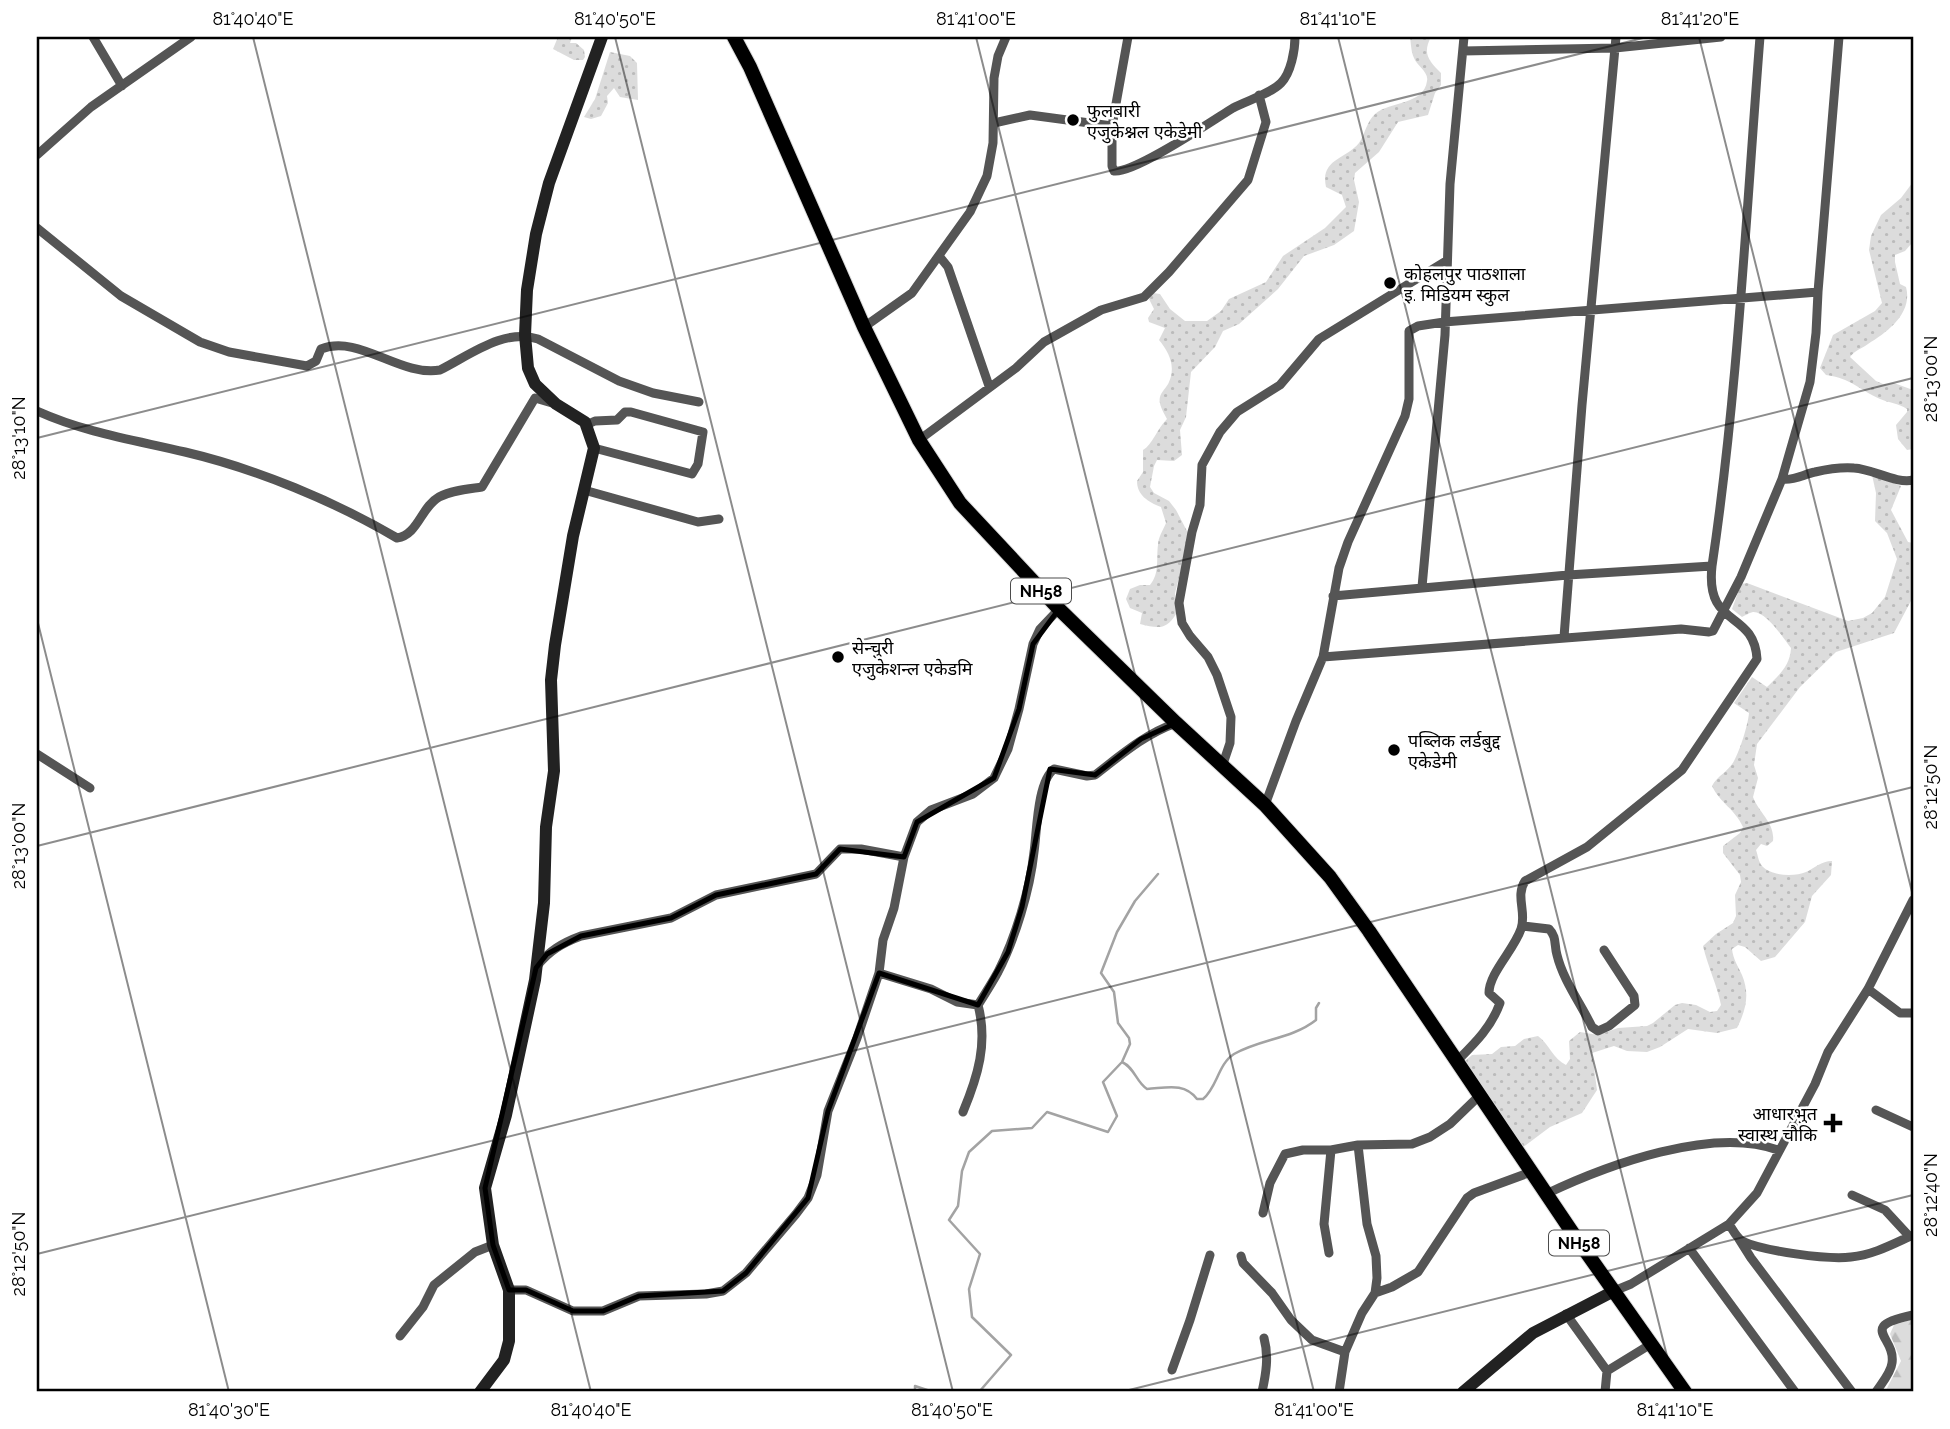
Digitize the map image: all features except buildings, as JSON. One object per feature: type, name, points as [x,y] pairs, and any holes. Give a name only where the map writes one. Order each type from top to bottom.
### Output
[{"type":"main road","name":"NH58","points":[[734,37],[750,67],[864,327],[919,440],[960,503],[1018,568],[1176,723],[1265,805],[1330,877],[1477,1094],[1685,1392]]},
{"type":"street","points":[[93,37],[122,86]]},
{"type":"street","points":[[37,155],[91,107],[191,37]]},
{"type":"street","points":[[481,1392],[504,1360],[509,1341],[509,1290],[493,1245],[485,1188],[506,1115],[536,968],[554,771],[551,680],[553,657],[559,615],[594,448],[585,422],[556,404],[536,384],[528,368],[525,335],[527,290],[539,220],[549,183],[601,37]]},
{"type":"street","points":[[864,327],[912,293],[970,212],[987,176],[994,123],[994,78],[1006,37]]},
{"type":"street","points":[[1128,37],[1112,126],[1112,166],[1114,171],[1119,172],[1141,163],[1259,94],[1278,86],[1285,78],[1295,37]]},
{"type":"street","points":[[1422,587],[1436,440],[1450,184],[1464,37]]},
{"type":"street","points":[[1564,637],[1616,37]]},
{"type":"street","points":[[1463,51],[1615,48],[1721,37]]},
{"type":"street","points":[[1458,1065],[1497,1012],[1500,1003],[1489,993],[1489,985],[1523,926],[1520,888],[1525,881],[1603,836],[1682,770],[1757,659],[1756,648],[1749,633],[1723,613],[1714,600],[1710,585],[1740,298],[1760,37]]},
{"type":"street","points":[[1323,657],[1681,629],[1709,632],[1716,627],[1782,479],[1810,382],[1839,37]]},
{"type":"street","points":[[919,440],[1016,368],[1044,342],[1101,310],[1143,297],[1169,272],[1248,180],[1266,122],[1259,94]]},
{"type":"street","points":[[994,123],[1030,115],[1112,126]]},
{"type":"street","points":[[37,228],[121,296],[200,342],[229,352],[307,366],[316,361],[321,349],[329,346],[367,351],[412,370],[430,372],[440,370],[502,340],[525,335],[538,339],[619,381],[653,393],[699,402]]},
{"type":"street","points":[[939,256],[948,267],[989,386]]},
{"type":"street","points":[[1223,764],[1230,743],[1231,717],[1208,657],[1182,623],[1179,603],[1192,532],[1200,505],[1202,465],[1220,432],[1237,412],[1280,385],[1319,339],[1361,316],[1446,261]]},
{"type":"street","points":[[1265,805],[1323,657],[1333,596],[1348,541],[1405,415],[1409,399],[1409,331],[1418,326],[1444,322],[1818,292]]},
{"type":"street","points":[[37,411],[117,439],[186,452],[249,472],[318,498],[397,538],[409,534],[437,498],[482,487],[535,398],[556,404]]},
{"type":"street","points":[[586,425],[595,421],[618,421],[625,412],[631,412],[703,432],[698,464],[692,474],[594,448]]},
{"type":"street","points":[[1782,479],[1789,480],[1812,472],[1845,468],[1870,471],[1905,481],[1913,480]]},
{"type":"street","points":[[584,490],[698,522],[719,519]]},
{"type":"street","points":[[1333,596],[1569,575],[1712,566]]},
{"type":"street","points":[[509,1290],[526,1290],[573,1311],[603,1311],[639,1296],[723,1291],[746,1273],[808,1198],[817,1175],[828,1111],[879,973],[883,940],[894,908],[904,858],[917,822],[931,810],[973,794],[994,778],[1008,749],[1032,644],[1040,629],[1059,609]]},
{"type":"street","points":[[963,1112],[982,1059],[983,1033],[978,1005],[998,974],[1008,952],[1022,907],[1034,856],[1041,798],[1049,773],[1054,769],[1087,776],[1095,775],[1141,739],[1176,723]]},
{"type":"street","points":[[37,754],[90,788]]},
{"type":"street","points":[[536,968],[547,954],[581,936],[671,918],[716,895],[816,874],[840,849],[861,849],[904,858]]},
{"type":"street","points":[[1463,1392],[1533,1333],[1566,1314],[1631,1284],[1729,1224],[1757,1193],[1815,1084],[1828,1052],[1868,989],[1913,900]]},
{"type":"street","points":[[1523,926],[1552,931],[1564,974],[1592,1027],[1598,1031],[1609,1026],[1635,1004],[1634,996],[1604,950]]},
{"type":"street","points":[[879,973],[932,989],[957,1002],[978,1005]]},
{"type":"street","points":[[1868,989],[1900,1013],[1913,1013]]},
{"type":"street","points":[[1263,1213],[1270,1183],[1285,1154],[1358,1145],[1412,1143],[1430,1137],[1450,1124],[1477,1094]]},
{"type":"street","points":[[1876,1110],[1913,1127]]},
{"type":"street","points":[[1546,1194],[1613,1165],[1671,1150],[1744,1142],[1762,1144],[1778,1150]]},
{"type":"street","points":[[1339,1392],[1345,1352],[1362,1313],[1375,1293],[1377,1279],[1377,1256],[1367,1224],[1358,1145]]},
{"type":"street","points":[[1329,1253],[1324,1224],[1331,1150]]},
{"type":"street","points":[[1375,1293],[1418,1272],[1467,1198],[1531,1172]]},
{"type":"street","points":[[1739,1239],[1761,1247],[1851,1257],[1881,1250],[1911,1236],[1885,1210],[1852,1195]]},
{"type":"street","points":[[1729,1224],[1751,1258],[1853,1392]]},
{"type":"street","points":[[400,1336],[423,1307],[434,1285],[475,1252],[493,1245]]},
{"type":"street","points":[[1689,1248],[1796,1392]]},
{"type":"street","points":[[1172,1370],[1191,1320],[1210,1255]]},
{"type":"street","points":[[1241,1256],[1242,1263],[1312,1340],[1345,1352]]},
{"type":"street","points":[[1566,1314],[1607,1371],[1605,1392]]},
{"type":"street","points":[[1877,1392],[1893,1365],[1892,1355],[1882,1331],[1884,1325],[1890,1320],[1913,1315]]},
{"type":"street","points":[[1262,1392],[1267,1349],[1264,1338]]},
{"type":"street","points":[[1607,1371],[1651,1344]]},
{"type":"highlighted area","points":[[1059,609],[1176,723],[1141,739],[1095,775],[1050,769],[1022,907],[1008,952],[978,1005],[879,973],[828,1111],[808,1198],[746,1273],[723,1291],[639,1296],[603,1311],[573,1311],[526,1290],[509,1290],[493,1245],[485,1188],[536,968],[547,954],[581,936],[671,918],[716,895],[816,874],[840,849],[904,857],[917,822],[994,778],[1019,709],[1033,644]]},
{"type":"green space","points":[[558,37],[572,37],[570,43],[576,43],[584,50],[583,60],[574,60],[553,49]]},
{"type":"green space","points":[[1410,37],[1431,37],[1427,53],[1430,61],[1441,73],[1441,85],[1435,93],[1428,115],[1398,122],[1379,152],[1355,173],[1359,202],[1354,231],[1334,245],[1304,256],[1278,289],[1239,324],[1223,331],[1215,347],[1191,372],[1186,417],[1180,430],[1182,455],[1174,461],[1157,460],[1150,487],[1154,493],[1169,501],[1188,533],[1175,593],[1176,614],[1165,626],[1151,627],[1140,624],[1142,613],[1130,608],[1126,599],[1130,589],[1150,585],[1153,580],[1159,540],[1166,523],[1161,507],[1144,497],[1137,481],[1143,472],[1143,450],[1167,419],[1160,400],[1172,370],[1168,354],[1159,340],[1165,328],[1149,322],[1148,318],[1154,309],[1149,299],[1153,293],[1160,294],[1170,309],[1185,321],[1207,321],[1221,311],[1229,299],[1266,282],[1283,256],[1325,228],[1346,207],[1342,195],[1326,187],[1325,178],[1330,165],[1359,143],[1375,114],[1413,99],[1425,89],[1427,78],[1414,58]]},
{"type":"green space","points":[[610,52],[630,56],[637,63],[638,100],[620,97],[614,88],[607,96],[608,103],[601,116],[591,119],[584,117],[595,99]]},
{"type":"green space","points":[[1913,182],[1912,243],[1905,251],[1895,255],[1900,284],[1906,287],[1906,305],[1891,328],[1850,357],[1876,381],[1883,384],[1894,383],[1913,390],[1913,449],[1907,450],[1898,439],[1896,425],[1907,409],[1880,399],[1842,379],[1826,375],[1820,368],[1833,335],[1875,311],[1882,303],[1869,250],[1871,236],[1881,215],[1901,198]]},
{"type":"green space","points":[[1872,475],[1901,486],[1891,510],[1908,542],[1913,543],[1913,597],[1894,633],[1836,652],[1800,687],[1757,744],[1754,765],[1758,778],[1753,797],[1773,835],[1773,841],[1767,846],[1761,844],[1756,850],[1762,866],[1777,874],[1795,875],[1832,861],[1831,875],[1812,896],[1805,922],[1775,957],[1761,961],[1745,947],[1738,945],[1732,949],[1746,995],[1745,1008],[1737,1028],[1717,1033],[1688,1029],[1647,1052],[1627,1051],[1614,1046],[1592,1053],[1597,1090],[1582,1113],[1550,1127],[1522,1148],[1465,1061],[1472,1055],[1492,1054],[1501,1047],[1515,1046],[1524,1039],[1538,1036],[1566,1065],[1570,1059],[1569,1041],[1580,1032],[1598,1035],[1618,1028],[1647,1026],[1675,1005],[1682,1003],[1696,1005],[1710,1012],[1717,1011],[1721,1005],[1703,946],[1733,923],[1736,916],[1735,895],[1741,882],[1740,875],[1723,853],[1723,846],[1740,833],[1743,827],[1712,786],[1734,761],[1745,731],[1749,713],[1734,703],[1752,677],[1767,687],[1786,665],[1791,648],[1763,616],[1753,612],[1742,617],[1732,609],[1741,584],[1747,583],[1848,621],[1872,613],[1885,597],[1897,559],[1887,533],[1875,521],[1876,493]]},
{"type":"green space","points":[[1913,1319],[1913,1392],[1885,1392],[1901,1361],[1890,1334],[1894,1325]]},
{"type":"waterway","points":[[979,1392],[1011,1355],[972,1317],[969,1289],[980,1254],[949,1220],[958,1206],[962,1171],[969,1152],[992,1131],[1032,1128],[1047,1112],[1108,1132],[1117,1116],[1103,1082],[1122,1062],[1130,1044],[1129,1038],[1118,1023],[1114,992],[1101,973],[1117,932],[1135,901],[1158,874]]},
{"type":"waterway","points":[[1122,1062],[1147,1089],[1180,1088],[1197,1099],[1203,1099],[1212,1089],[1229,1058],[1244,1049],[1307,1026],[1316,1020],[1319,1003]]},
{"type":"waterway","points":[[915,1392],[915,1386],[933,1392]]},
{"type":"place","name":"फुलबारी एजुकेश्नल एकेडेमी","points":[[1073,120]]},
{"type":"place","name":"कोहलपुर पाठशाला इ. मिडियम स्कुल","points":[[1390,283]]},
{"type":"place","name":"सेन्चुरी एजुकेशन्ल एकेडमि","points":[[838,657]]},
{"type":"place","name":"पब्लिक लर्डबुद्द एकेडेमी","points":[[1394,750]]},
{"type":"place","name":"आधारभुत स्वास्थ चौकि","points":[[1833,1123]]}]
